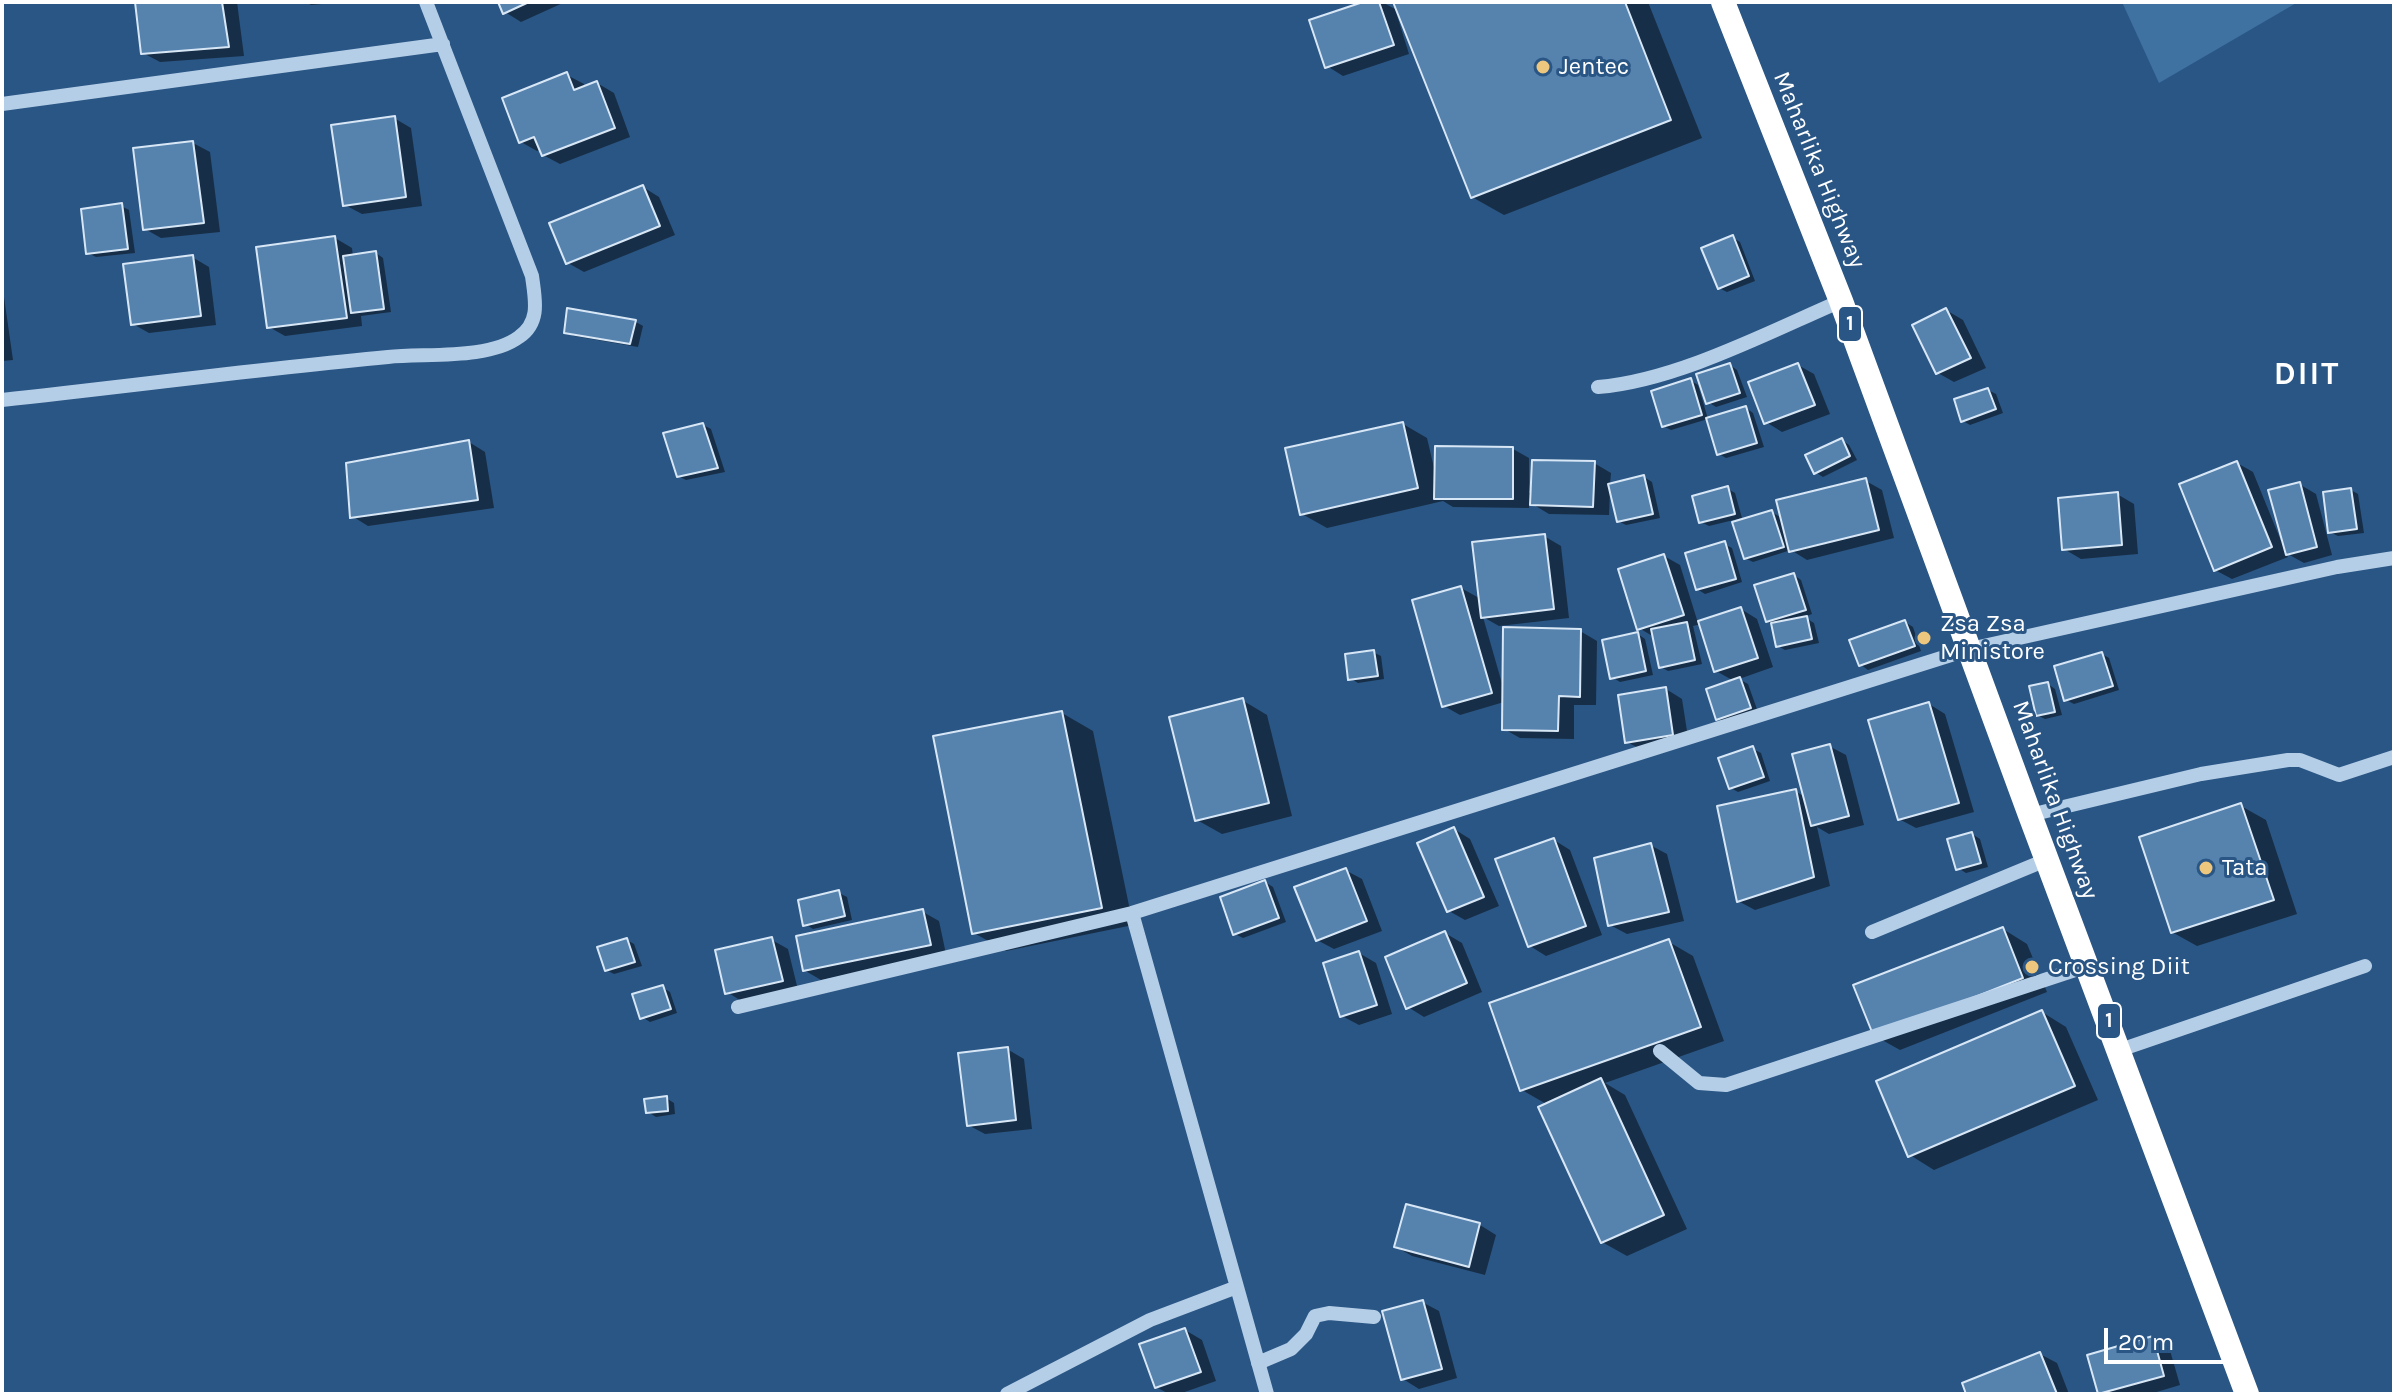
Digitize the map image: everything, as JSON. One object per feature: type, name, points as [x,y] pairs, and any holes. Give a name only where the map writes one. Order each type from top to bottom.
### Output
[{"type":"highway","name":"Maharlika Highway","points":[[1723,2],[1841,301],[2046,860],[2247,1394]]},
{"type":"street","points":[[2,400],[390,356],[488,350],[523,335],[534,319],[536,307],[532,276],[426,2]]},
{"type":"street","points":[[2,104],[443,44]]},
{"type":"street","points":[[1598,387],[1630,385],[1688,365],[1841,301]]},
{"type":"street","points":[[738,1007],[1132,913],[1970,649],[2337,567],[2394,558]]},
{"type":"street","points":[[2030,815],[2201,774],[2300,760],[2339,775],[2394,757]]},
{"type":"street","points":[[1872,932],[2046,860]]},
{"type":"street","points":[[1132,913],[1267,1394]]},
{"type":"street","points":[[1660,1051],[1699,1083],[1726,1085],[2087,966]]},
{"type":"street","points":[[2120,1050],[2365,966]]},
{"type":"street","points":[[1007,1394],[1150,1320],[1237,1287]]},
{"type":"street","points":[[1258,1363],[1291,1349],[1306,1334],[1315,1316],[1329,1313],[1374,1317]]},
{"type":"shaded area","points":[[2122,2],[2298,2],[2159,83]]},
{"type":"building","points":[[135,2],[222,2],[229,47],[141,54]]},
{"type":"building","points":[[498,2],[529,2],[503,14]]},
{"type":"building","points":[[1363,2],[1379,2],[1394,45],[1325,68],[1309,20]]},
{"type":"building","points":[[1393,2],[1625,2],[1671,120],[1471,198]]},
{"type":"building","points":[[567,72],[574,90],[597,81],[615,128],[542,156],[534,137],[519,143],[502,98]]},
{"type":"building","points":[[395,116],[406,197],[343,206],[331,125]]},
{"type":"building","points":[[193,141],[204,223],[143,230],[133,148]]},
{"type":"building","points":[[643,185],[660,226],[566,264],[549,223]]},
{"type":"building","points":[[122,203],[128,249],[86,254],[81,209]]},
{"type":"building","points":[[1733,235],[1749,276],[1718,289],[1701,248]]},
{"type":"building","points":[[335,236],[347,318],[267,328],[256,247]]},
{"type":"building","points":[[376,251],[384,309],[351,313],[343,256]]},
{"type":"building","points":[[193,255],[201,316],[131,325],[123,264]]},
{"type":"building","points":[[567,308],[636,320],[630,344],[564,333]]},
{"type":"building","points":[[1946,308],[1971,358],[1936,374],[1912,325]]},
{"type":"building","points":[[1730,363],[1740,393],[1706,404],[1696,374]]},
{"type":"building","points":[[1798,363],[1815,405],[1764,424],[1748,382]]},
{"type":"building","points":[[1691,378],[1702,415],[1662,427],[1651,391]]},
{"type":"building","points":[[1988,388],[1996,409],[1961,422],[1954,399]]},
{"type":"building","points":[[1746,406],[1757,443],[1717,455],[1706,418]]},
{"type":"building","points":[[1403,422],[1418,488],[1300,515],[1285,448]]},
{"type":"building","points":[[703,423],[718,468],[677,477],[663,433]]},
{"type":"building","points":[[1842,438],[1850,456],[1814,474],[1805,455]]},
{"type":"building","points":[[469,440],[478,500],[350,518],[346,463]]},
{"type":"building","points":[[1435,446],[1513,447],[1513,499],[1434,499]]},
{"type":"building","points":[[1532,460],[1595,461],[1593,507],[1530,505]]},
{"type":"building","points":[[2237,461],[2272,547],[2214,571],[2179,484]]},
{"type":"building","points":[[1644,475],[1653,514],[1617,522],[1608,484]]},
{"type":"building","points":[[1866,478],[1879,530],[1789,552],[1776,500]]},
{"type":"building","points":[[2300,482],[2317,547],[2286,555],[2268,490]]},
{"type":"building","points":[[1728,486],[1735,514],[1699,523],[1692,496]]},
{"type":"building","points":[[2351,488],[2357,529],[2328,533],[2323,492]]},
{"type":"building","points":[[2118,492],[2122,545],[2062,550],[2058,498]]},
{"type":"building","points":[[1772,510],[1784,547],[1744,559],[1732,522]]},
{"type":"building","points":[[1545,534],[1554,609],[1481,618],[1472,542]]},
{"type":"building","points":[[1725,541],[1736,579],[1696,590],[1685,553]]},
{"type":"building","points":[[1664,554],[1684,615],[1637,630],[1618,569]]},
{"type":"building","points":[[1794,573],[1806,610],[1766,622],[1754,585]]},
{"type":"building","points":[[1461,586],[1492,693],[1442,707],[1412,600]]},
{"type":"building","points":[[1741,607],[1758,658],[1714,672],[1698,621]]},
{"type":"building","points":[[1807,616],[1812,639],[1776,647],[1771,623]]},
{"type":"building","points":[[1905,620],[1915,646],[1859,666],[1849,640]]},
{"type":"building","points":[[1687,622],[1695,660],[1659,668],[1651,629]]},
{"type":"building","points":[[1503,627],[1581,629],[1580,697],[1559,696],[1558,731],[1502,730]]},
{"type":"building","points":[[1638,632],[1646,671],[1610,679],[1602,640]]},
{"type":"building","points":[[1374,650],[1378,676],[1348,680],[1345,654]]},
{"type":"building","points":[[2102,652],[2113,686],[2064,701],[2054,666]]},
{"type":"building","points":[[1740,677],[1751,708],[1716,720],[1706,689]]},
{"type":"building","points":[[2048,682],[2055,712],[2036,716],[2029,686]]},
{"type":"building","points":[[1666,687],[1673,735],[1625,743],[1618,695]]},
{"type":"building","points":[[1243,698],[1269,803],[1195,821],[1169,717]]},
{"type":"building","points":[[1929,702],[1959,803],[1898,820],[1868,720]]},
{"type":"building","points":[[1062,711],[1102,908],[972,934],[933,736]]},
{"type":"building","points":[[1830,744],[1849,816],[1811,826],[1792,754]]},
{"type":"building","points":[[1753,746],[1764,777],[1729,789],[1718,758]]},
{"type":"building","points":[[1796,789],[1814,877],[1737,902],[1717,806]]},
{"type":"building","name":"Tata","points":[[2241,803],[2274,900],[2171,933],[2139,837]]},
{"type":"building","points":[[1454,827],[1484,897],[1447,912],[1417,843]]},
{"type":"building","points":[[1972,832],[1981,863],[1956,870],[1947,839]]},
{"type":"building","points":[[1554,838],[1586,926],[1528,947],[1495,859]]},
{"type":"building","points":[[1651,843],[1669,912],[1608,926],[1594,858]]},
{"type":"building","points":[[1346,868],[1367,921],[1316,941],[1294,887]]},
{"type":"building","points":[[1265,880],[1279,918],[1233,935],[1220,897]]},
{"type":"building","points":[[839,890],[845,916],[803,926],[798,900]]},
{"type":"building","points":[[923,909],[931,945],[803,971],[796,936]]},
{"type":"building","points":[[2003,927],[2023,978],[1874,1037],[1853,985]]},
{"type":"building","points":[[1445,931],[1467,983],[1406,1009],[1385,957]]},
{"type":"building","points":[[772,937],[783,981],[725,994],[715,950]]},
{"type":"building","points":[[627,938],[635,962],[605,971],[597,947]]},
{"type":"building","points":[[1669,939],[1701,1027],[1520,1091],[1489,1003]]},
{"type":"building","points":[[1359,951],[1377,1005],[1340,1017],[1323,963]]},
{"type":"building","points":[[663,985],[671,1009],[640,1019],[632,994]]},
{"type":"building","points":[[2042,1010],[2075,1086],[1908,1157],[1876,1081]]},
{"type":"building","points":[[1008,1047],[1016,1120],[967,1126],[958,1053]]},
{"type":"building","points":[[1601,1078],[1664,1215],[1601,1243],[1538,1107]]},
{"type":"building","points":[[667,1096],[668,1111],[646,1113],[644,1099]]},
{"type":"building","points":[[1406,1204],[1480,1223],[1469,1267],[1394,1247]]},
{"type":"building","points":[[1423,1300],[1442,1369],[1401,1380],[1382,1311]]},
{"type":"building","points":[[1185,1328],[1201,1372],[1155,1388],[1139,1344]]},
{"type":"building","points":[[2153,1336],[2164,1376],[2098,1394],[2087,1355]]},
{"type":"building","points":[[2040,1352],[2057,1394],[1966,1394],[1962,1383]]},
{"type":"place","name":"Jentec","points":[[1543,67]]},
{"type":"place","name":"Zsa Zsa Ministore","points":[[1924,638]]},
{"type":"place","name":"Tata","points":[[2206,868]]},
{"type":"place","name":"Crossing Diit","points":[[2032,967]]},
{"type":"district","name":"DIIT","points":[[2307,375]]}]
